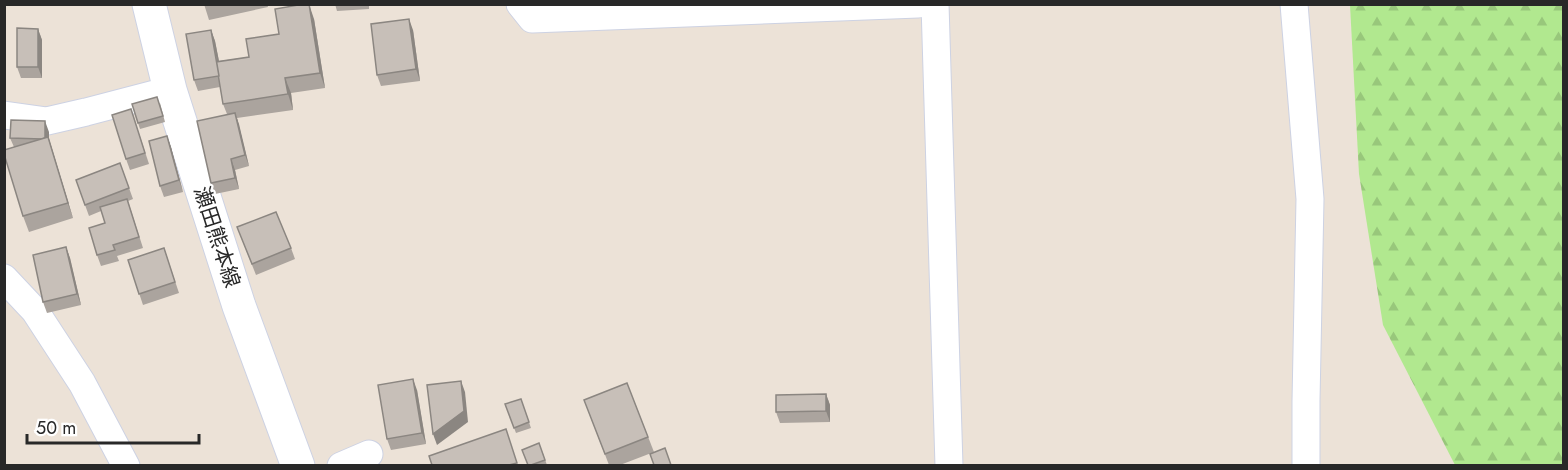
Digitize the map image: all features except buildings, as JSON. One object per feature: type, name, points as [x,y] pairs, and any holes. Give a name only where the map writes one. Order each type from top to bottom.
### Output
[{"type":"main road","name":"瀬田熊本線","points":[[149,4],[170,90],[239,306],[298,465]]},
{"type":"street","points":[[520,4],[532,19],[918,4]]},
{"type":"street","points":[[935,4],[949,465]]},
{"type":"street","points":[[1294,4],[1310,200],[1306,465]]},
{"type":"street","points":[[4,115],[48,120],[170,90]]},
{"type":"street","points":[[4,278],[35,311],[82,383],[126,465]]},
{"type":"street","points":[[341,465],[369,454]]},
{"type":"green space","points":[[1350,5],[1563,5],[1563,465],[1455,465],[1383,325],[1359,174]]}]
